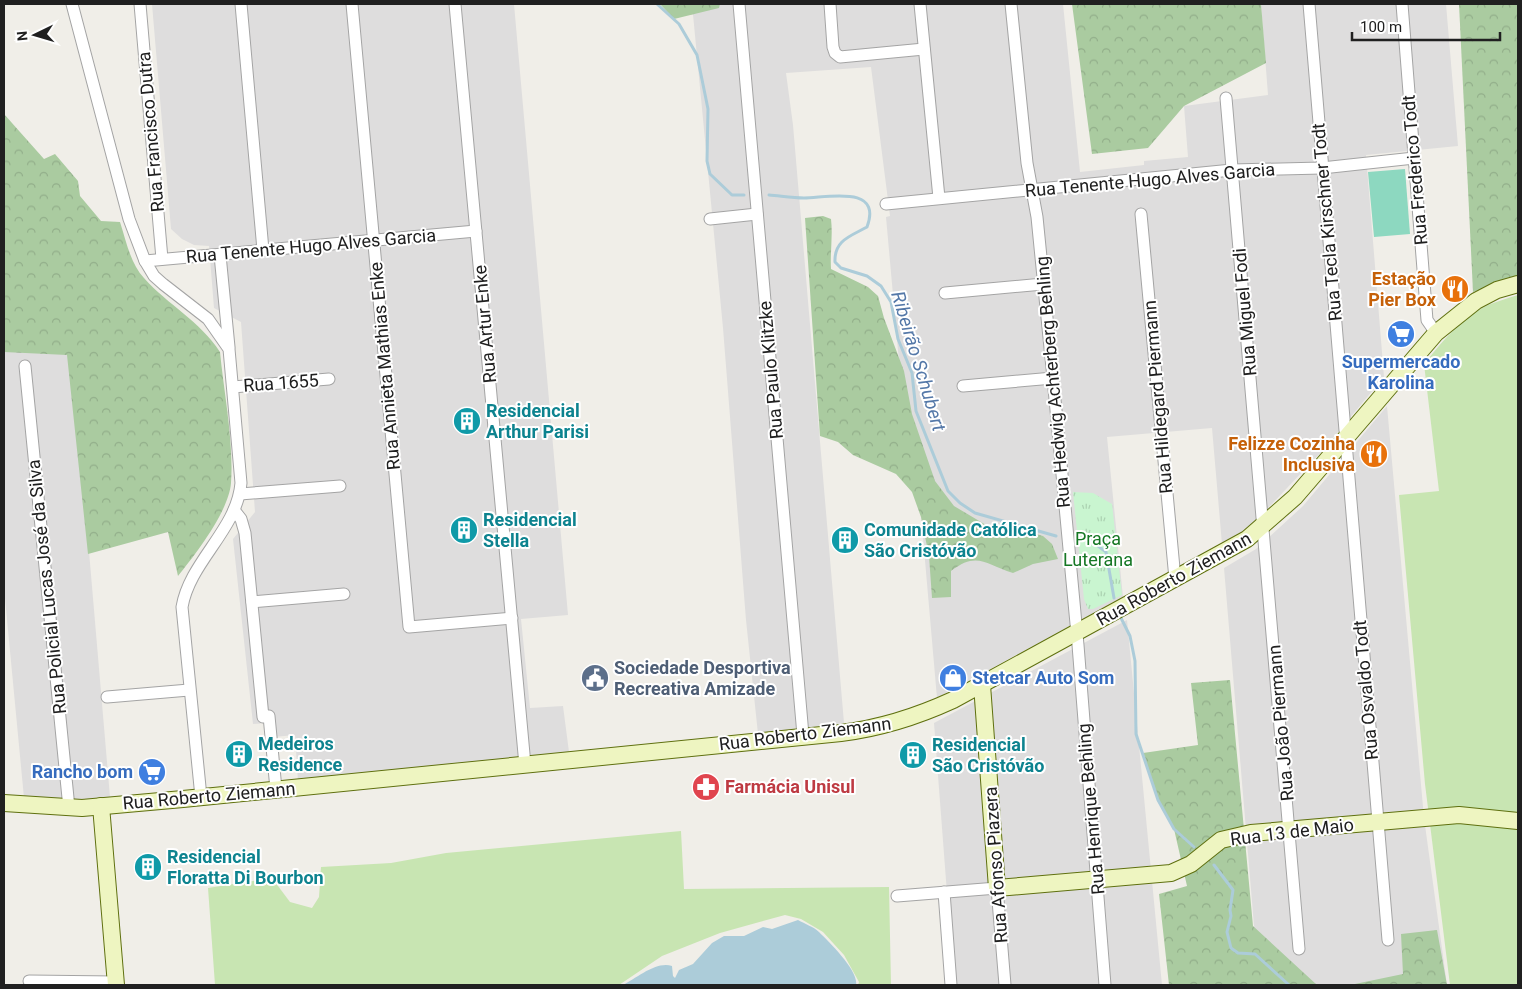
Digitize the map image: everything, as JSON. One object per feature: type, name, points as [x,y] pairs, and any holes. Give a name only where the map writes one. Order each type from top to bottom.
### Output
[{"type":"main road","name":"Rua Roberto Ziemann","points":[[4,803],[69,808],[101,806],[850,732],[896,724],[934,709],[982,685],[1227,552],[1264,527],[1295,497],[1436,333],[1476,301],[1498,290],[1518,284]]},
{"type":"main road","name":"Rua Afonso Piazera","points":[[982,685],[998,888]]},
{"type":"main road","points":[[101,806],[116,984]]},
{"type":"main road","name":"Rua 13 de Maio","points":[[998,888],[1171,873],[1191,864],[1214,845],[1228,838],[1290,830],[1470,815],[1518,821]]},
{"type":"street","points":[[72,4],[129,219],[145,261],[154,276],[208,319],[229,349]]},
{"type":"street","name":"Rua Francisco Dutra","points":[[140,4],[162,259]]},
{"type":"street","points":[[242,4],[263,250]]},
{"type":"street","name":"Rua Annieta Mathias Enke","points":[[352,4],[409,627],[512,618]]},
{"type":"street","name":"Rua Artur Enke","points":[[455,4],[525,764]]},
{"type":"street","name":"Rua Paulo Klitzke","points":[[739,4],[804,736]]},
{"type":"street","points":[[830,4],[833,47],[835,53],[840,57],[924,49]]},
{"type":"street","points":[[920,4],[939,198]]},
{"type":"street","name":"Rua Hedwig Achterberg Behling","points":[[1011,4],[1021,116],[1044,284],[1076,634]]},
{"type":"street","name":"Rua Tecla Kirschner Todt","points":[[1309,4],[1344,440]]},
{"type":"street","name":"Rua Frederico Todt","points":[[1402,4],[1428,320],[1436,333]]},
{"type":"street","name":"Rua Miguel Fodi","points":[[1226,98],[1264,527]]},
{"type":"street","name":"Rua Tenente Hugo Alves Garcia","points":[[886,204],[1232,170],[1322,168],[1414,158]]},
{"type":"street","points":[[710,219],[757,214]]},
{"type":"street","name":"Rua Hildegard Piermann","points":[[1141,214],[1175,579]]},
{"type":"street","name":"Rua Tenente Hugo Alves Garcia","points":[[145,261],[476,231]]},
{"type":"street","points":[[201,797],[182,620],[184,595],[234,510],[240,494],[233,387],[220,254]]},
{"type":"street","points":[[944,293],[1044,284]]},
{"type":"street","name":"Rua Policial Lucas José da Silva","points":[[25,366],[69,808]]},
{"type":"street","points":[[963,386],[1053,378]]},
{"type":"street","name":"Rua 1655","points":[[233,387],[329,379]]},
{"type":"street","name":"Rua Osvaldo Todt","points":[[1344,440],[1388,940]]},
{"type":"street","points":[[240,494],[340,486]]},
{"type":"street","points":[[234,510],[245,533],[263,717],[269,716],[276,789]]},
{"type":"street","name":"Rua João Piermann","points":[[1264,527],[1299,948]]},
{"type":"street","points":[[252,602],[344,594]]},
{"type":"street","name":"Rua Henrique Behling","points":[[1076,634],[1105,985]]},
{"type":"street","points":[[107,697],[189,690]]},
{"type":"street","name":"Rua 13 de Maio","points":[[897,896],[998,888]]},
{"type":"street","name":"Rua Afonso Piazera","points":[[998,888],[1005,985]]},
{"type":"street","points":[[942,892],[946,985]]},
{"type":"street","points":[[942,892],[951,985]]},
{"type":"street","points":[[29,981],[116,984]]},
{"type":"shaded area","points":[[152,4],[514,4],[568,615],[521,619],[530,708],[563,706],[569,752],[298,781],[295,735],[273,737],[266,723],[253,724],[233,539],[255,512],[241,322],[214,308],[209,246],[194,245],[182,239],[171,229]]},
{"type":"shaded area","points":[[692,4],[1063,4],[1080,172],[1144,165],[1144,161],[1188,157],[1184,106],[1268,95],[1261,4],[1446,4],[1458,146],[1366,155],[1384,377],[1322,451],[1251,526],[1222,544],[1212,428],[1107,437],[1123,597],[937,698],[913,423],[902,395],[886,217],[890,216],[871,67],[786,73],[793,125],[844,723],[758,734],[746,620],[723,328]]},
{"type":"shaded area","points":[[67,294],[110,797],[77,800],[24,798],[4,588],[4,300]]},
{"type":"shaded area","points":[[1387,406],[1424,818],[1447,985],[1259,985],[1224,568],[1256,549],[1303,506]]},
{"type":"shaded area","points":[[1127,620],[1162,985],[954,985],[934,723]]},
{"type":"green space","points":[[660,4],[720,4],[719,8],[674,19]]},
{"type":"green space","points":[[1072,4],[1261,4],[1266,63],[1184,106],[1148,148],[1092,154]]},
{"type":"green space","points":[[1459,4],[1518,4],[1518,277],[1473,292]]},
{"type":"green space","points":[[4,114],[44,159],[55,154],[78,181],[80,196],[101,221],[120,222],[129,251],[139,272],[153,288],[203,331],[220,352],[230,435],[232,468],[229,494],[218,519],[202,545],[178,576],[168,532],[88,554],[67,355],[4,352]]},
{"type":"green space","points":[[1405,169],[1410,234],[1374,237],[1368,172]]},
{"type":"green space","points":[[823,216],[831,219],[831,269],[868,287],[878,296],[884,318],[904,371],[912,414],[935,481],[954,506],[986,525],[1007,526],[1043,536],[1052,544],[1058,559],[1033,564],[1013,573],[981,561],[968,562],[951,571],[951,597],[932,598],[929,556],[921,517],[912,492],[896,474],[853,455],[838,442],[820,436],[805,218]]},
{"type":"green space","points":[[1518,295],[1518,985],[1450,985],[1425,784],[1399,495],[1439,491],[1424,364],[1453,331],[1470,316],[1488,305]]},
{"type":"green space","name":"Praça Luterana","points":[[1073,492],[1093,493],[1112,504],[1122,595],[1093,609],[1088,609],[1084,599]]},
{"type":"green space","points":[[1230,680],[1253,926],[1317,985],[1169,985],[1159,894],[1187,886],[1174,829],[1158,800],[1143,753],[1198,745],[1191,683]]},
{"type":"green space","points":[[681,831],[684,889],[889,887],[891,985],[858,985],[859,982],[844,955],[823,932],[801,919],[785,915],[720,933],[662,956],[619,985],[215,985],[208,888],[272,878],[290,902],[312,908],[319,897],[321,867],[391,863],[446,853]]},
{"type":"green space","points":[[1437,930],[1447,985],[1350,985],[1403,974],[1401,934]]},
{"type":"water","points":[[798,920],[817,930],[836,950],[853,972],[856,985],[623,985],[653,968],[666,965],[672,966],[675,978],[679,970],[693,964],[712,943],[724,936],[744,936],[763,927],[772,929]]},
{"type":"waterway","name":"Ribeirão Schubert","points":[[657,4],[679,24],[697,55],[708,109],[707,161],[710,174],[732,195],[744,195]]},
{"type":"waterway","name":"Ribeirão Schubert","points":[[769,195],[804,198],[850,196],[860,199],[867,204],[870,213],[867,227],[840,244],[835,255],[835,262],[841,268],[867,276],[881,286],[891,302],[898,339],[912,373],[916,411],[948,491],[960,503],[975,513],[1056,536]]},
{"type":"waterway","name":"Ribeirão Schubert","points":[[1085,536],[1106,552],[1114,598]]},
{"type":"waterway","name":"Ribeirão Schubert","points":[[1121,618],[1130,636],[1135,661],[1136,734],[1158,800],[1174,829],[1194,847]]},
{"type":"waterway","name":"Ribeirão Schubert","points":[[1214,865],[1233,890],[1231,916],[1227,932],[1231,948],[1238,953],[1255,954],[1289,985]]},
{"type":"place","name":"Estação Pier Box","points":[[1455,289]]},
{"type":"place","name":"Supermercado Karolina","points":[[1401,334]]},
{"type":"place","name":"Residencial Arthur Parisi","points":[[467,421]]},
{"type":"place","name":"Felizze Cozinha Inclusiva","points":[[1374,454]]},
{"type":"place","name":"Residencial Stella","points":[[464,530]]},
{"type":"place","name":"Comunidade Católica São Cristóvão","points":[[845,540]]},
{"type":"place","name":"Sociedade Desportiva Recreativa Amizade","points":[[595,678]]},
{"type":"place","name":"Stetcar Auto Som","points":[[953,678]]},
{"type":"place","name":"Medeiros Residence","points":[[239,754]]},
{"type":"place","name":"Residencial São Cristóvão","points":[[913,755]]},
{"type":"place","name":"Rancho bom","points":[[152,772]]},
{"type":"place","name":"Farmácia Unisul","points":[[706,787]]},
{"type":"place","name":"Residencial Floratta Di Bourbon","points":[[148,867]]}]
